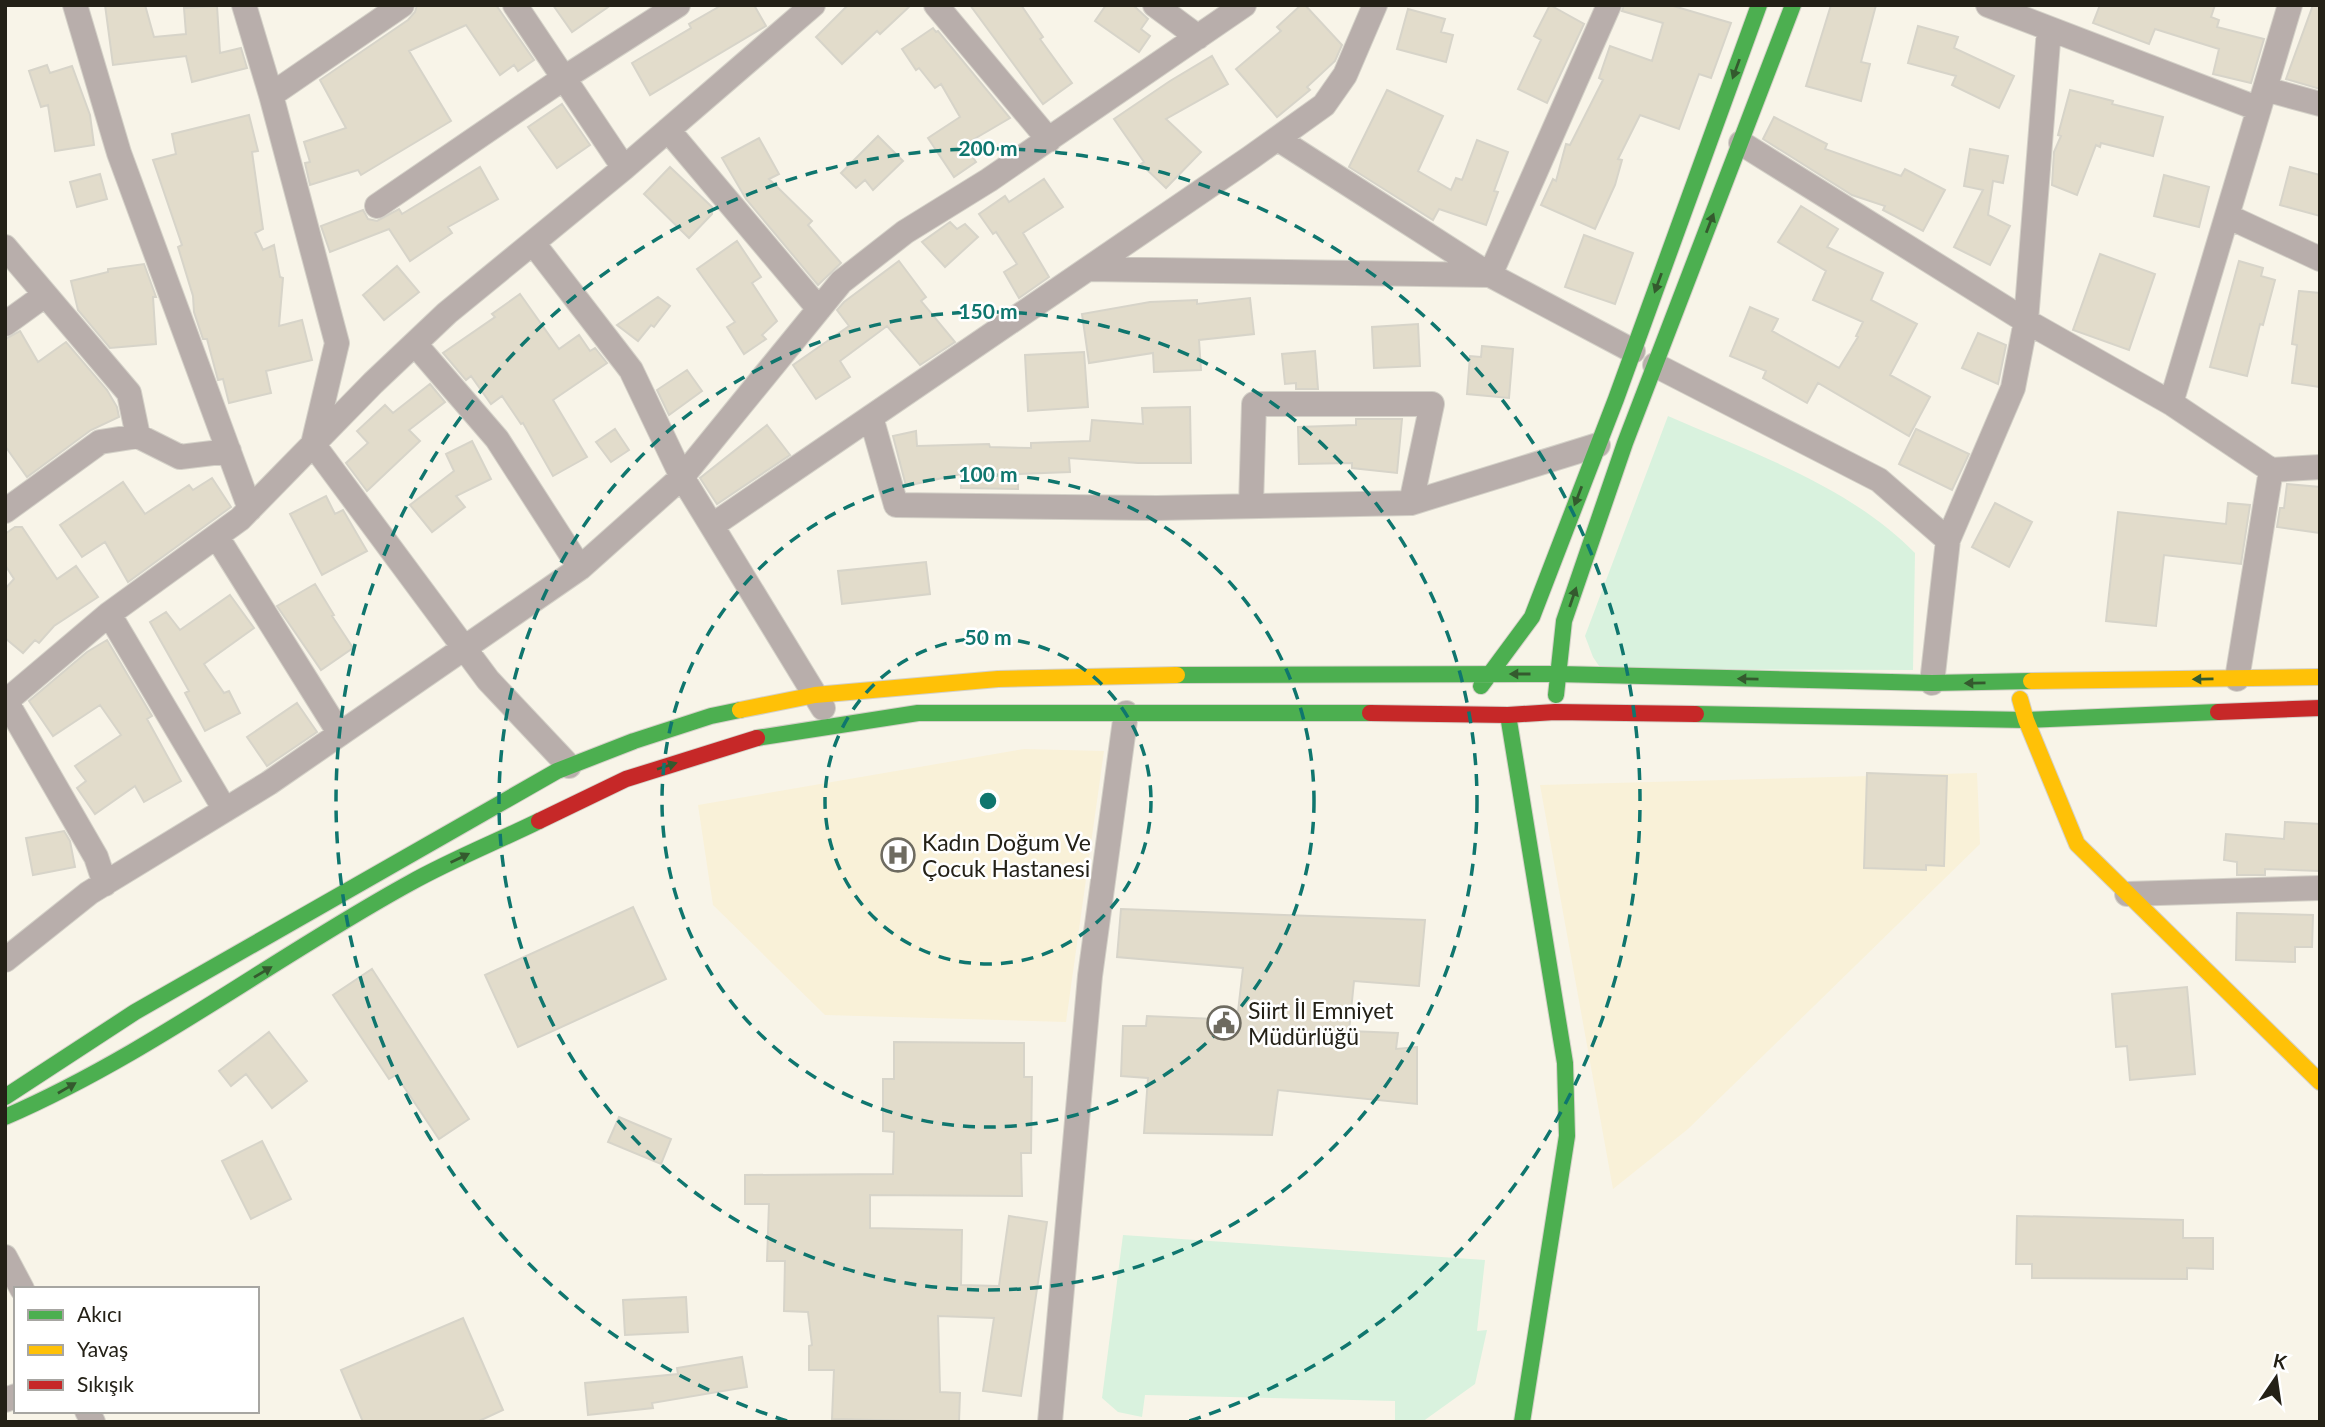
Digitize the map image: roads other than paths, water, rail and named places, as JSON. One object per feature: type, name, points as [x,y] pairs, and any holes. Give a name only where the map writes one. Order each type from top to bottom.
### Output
[{"type":"main road","points":[[1461,713],[1532,617],[1598,446],[1759,5]]},
{"type":"main road","points":[[1555,712],[1564,621],[1625,443],[1793,5]]},
{"type":"main road","points":[[5,1097],[135,1012],[484,811],[569,766],[711,716],[815,695],[998,679],[1197,675],[1557,674],[1932,683],[2320,677]]},
{"type":"main road","points":[[2015,682],[2026,720],[2077,844],[2320,1082]]},
{"type":"main road","points":[[5,1117],[51,1097],[144,1044],[410,883],[626,779],[750,739],[918,713],[1508,715],[1555,712],[2026,720],[2320,708]]},
{"type":"main road","points":[[1508,715],[1566,1075],[1567,1136],[1522,1422]]},
{"type":"street","points":[[75,5],[119,153],[250,509]]},
{"type":"street","points":[[244,5],[271,95],[337,343],[313,444],[488,680],[569,766]]},
{"type":"street","points":[[271,95],[402,5]]},
{"type":"street","points":[[515,5],[624,168]]},
{"type":"street","points":[[377,206],[564,78],[678,5]]},
{"type":"street","points":[[105,884],[96,857],[6,702],[109,614],[217,537],[250,509],[447,313],[624,168],[813,5]]},
{"type":"street","points":[[936,5],[1049,140]]},
{"type":"street","points":[[1155,5],[1198,37]]},
{"type":"street","points":[[5,960],[89,893],[225,810],[340,734],[580,568],[682,477],[841,282],[905,232],[1049,140],[1244,5]]},
{"type":"street","points":[[713,525],[1324,106],[1345,75],[1375,5]]},
{"type":"street","points":[[1490,275],[1609,5]]},
{"type":"street","points":[[1988,5],[2049,29],[2262,99],[2320,104]]},
{"type":"street","points":[[2171,403],[2290,5]]},
{"type":"street","points":[[1932,683],[1948,540],[2013,387],[2026,321],[2049,29]]},
{"type":"street","points":[[668,130],[819,309]]},
{"type":"street","points":[[1278,139],[1490,275],[1633,351]]},
{"type":"street","points":[[1741,143],[2026,321],[2171,403],[2271,470],[2320,467]]},
{"type":"street","points":[[2227,216],[2320,260]]},
{"type":"street","points":[[533,243],[631,370],[682,477],[834,726]]},
{"type":"street","points":[[5,247],[129,393],[138,436]]},
{"type":"street","points":[[1088,269],[1490,275]]},
{"type":"street","points":[[5,324],[45,295]]},
{"type":"street","points":[[415,344],[497,439],[580,568]]},
{"type":"street","points":[[1655,365],[1879,480],[1948,540]]},
{"type":"street","points":[[1251,506],[1254,404],[1433,404],[1411,503]]},
{"type":"street","points":[[871,416],[897,505],[1143,508],[1411,503],[1598,446]]},
{"type":"street","points":[[5,511],[100,442],[138,436],[180,457],[229,451]]},
{"type":"street","points":[[2237,678],[2271,470]]},
{"type":"street","points":[[217,537],[340,734]]},
{"type":"street","points":[[109,614],[225,810]]},
{"type":"street","points":[[1049,1422],[1090,976],[1126,713]]},
{"type":"street","points":[[2127,894],[2320,888]]},
{"type":"street","points":[[5,1257],[21,1287]]},
{"type":"place","name":"Kadın Doğum Ve Çocuk Hastanesi","points":[[898,855]]},
{"type":"place","name":"Siirt İl Emniyet Müdürlüğü","points":[[1224,1023]]}]
